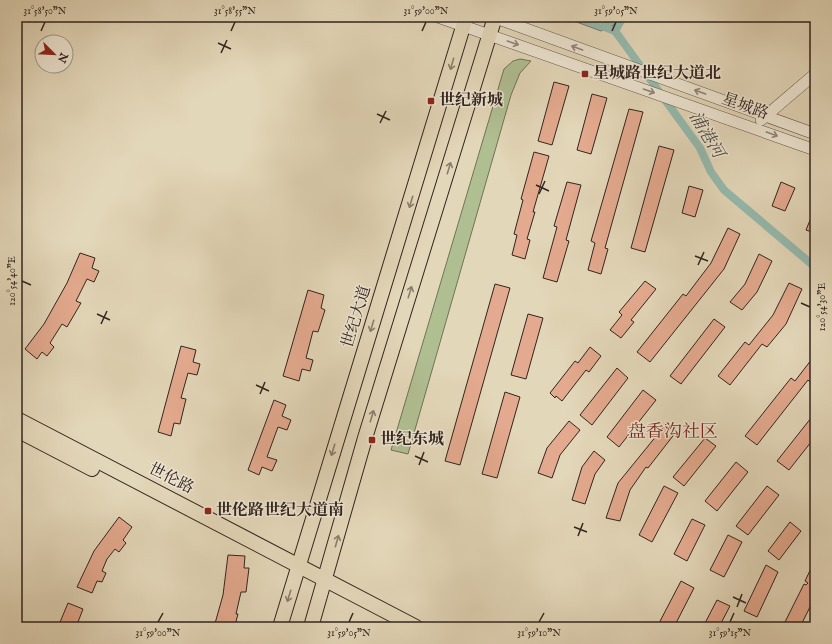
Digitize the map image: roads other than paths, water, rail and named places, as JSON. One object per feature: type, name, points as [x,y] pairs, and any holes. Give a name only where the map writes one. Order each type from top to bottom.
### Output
[{"type":"main road","points":[[311,627],[325,583],[365,438],[490,35],[494,17]]},
{"type":"main road","name":"世纪大道","points":[[280,627],[439,110],[464,22]]},
{"type":"main road","name":"世伦路","points":[[17,419],[298,569],[416,627]]},
{"type":"main road","name":"世伦路","points":[[17,430],[298,569]]},
{"type":"main road","name":"世伦路","points":[[325,583],[396,627]]},
{"type":"street","name":"星城路","points":[[438,17],[464,22],[490,35],[754,127],[815,150]]},
{"type":"street","name":"星城路","points":[[494,17],[815,134]]},
{"type":"street","points":[[754,127],[815,74]]},
{"type":"water","points":[[563,17],[588,17],[600,22],[609,22],[615,17],[630,17],[601,31]]},
{"type":"waterway","name":"浦港河","points":[[579,17],[615,31],[700,148],[711,172],[724,190],[815,267]]},
{"type":"waterway","points":[[615,31],[623,17]]},
{"type":"place","name":"星城路世纪大道北","points":[[585,74]]},
{"type":"place","name":"世纪新城","points":[[431,101]]},
{"type":"place","name":"世纪东城","points":[[372,440]]},
{"type":"place","name":"世伦路世纪大道南","points":[[208,511]]},
{"type":"district","name":"盘香沟社区","points":[[673,432]]}]
